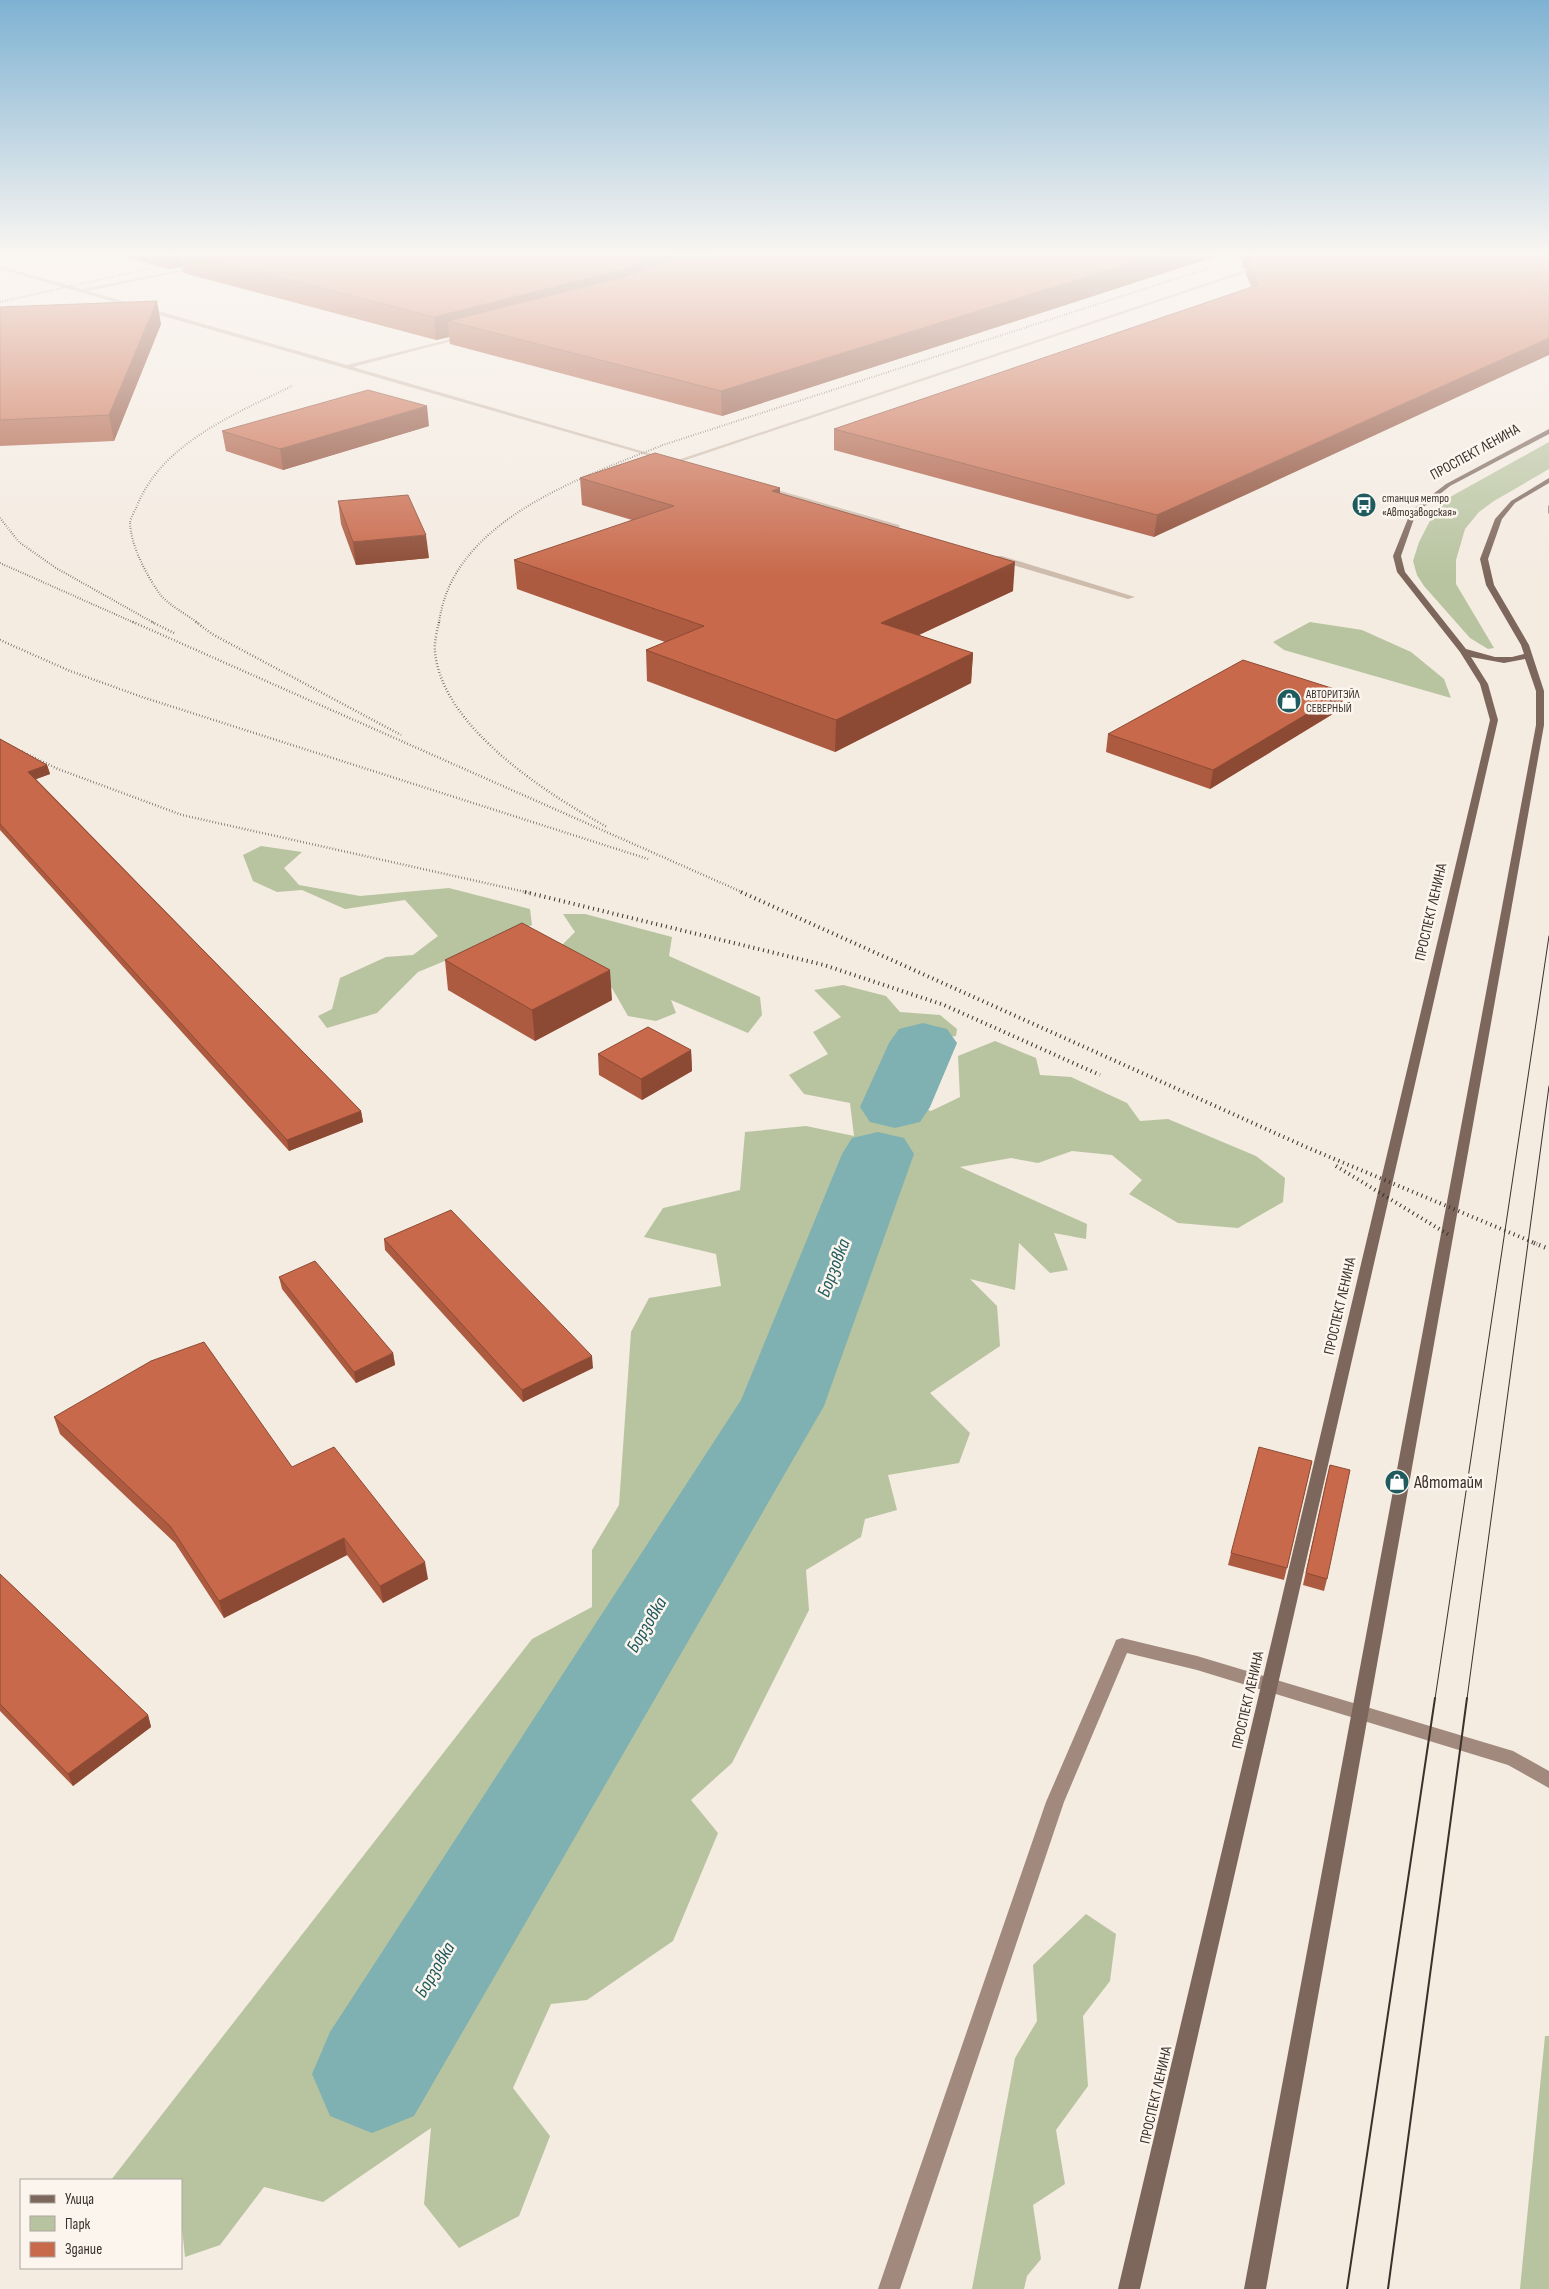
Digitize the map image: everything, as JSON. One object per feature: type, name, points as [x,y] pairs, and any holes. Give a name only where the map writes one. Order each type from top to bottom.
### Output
[{"type":"main road","name":"ПРОСПЕКТ ЛЕНИНА","points":[[1129,2289],[1494,720],[1484,684],[1464,651],[1401,572],[1397,556],[1404,532],[1413,512],[1448,485],[1549,431]]},
{"type":"main road","points":[[1255,2289],[1540,725],[1540,691],[1525,645],[1490,585],[1484,559],[1499,519],[1513,502],[1549,480]]},
{"type":"main road","points":[[1464,651],[1485,659],[1506,661],[1528,655]]},
{"type":"main road","points":[[889,2289],[1055,1802],[1122,1645],[1197,1663],[1512,1759],[1549,1780]]},
{"type":"street","points":[[325,361],[694,467]]},
{"type":"street","points":[[346,367],[370,361]]},
{"type":"street","points":[[675,462],[980,361]]},
{"type":"street","points":[[759,487],[900,528]]},
{"type":"street","points":[[994,556],[1131,597]]},
{"type":"green space","points":[[1549,442],[1549,469],[1494,501],[1479,512],[1465,529],[1456,560],[1456,584],[1494,648],[1488,649],[1470,638],[1424,586],[1417,575],[1413,561],[1419,542],[1434,513],[1450,497]]},
{"type":"green space","points":[[1310,622],[1362,630],[1411,652],[1444,679],[1451,698],[1284,650],[1273,642]]},
{"type":"green space","points":[[261,846],[302,852],[284,868],[299,885],[360,896],[449,888],[530,909],[532,925],[418,972],[377,1013],[327,1028],[318,1016],[332,1009],[340,978],[386,957],[413,955],[438,936],[405,900],[345,909],[302,890],[277,892],[253,881],[243,855]]},
{"type":"green space","points":[[563,914],[585,914],[672,937],[669,956],[760,997],[762,1015],[748,1033],[671,1000],[676,1013],[656,1021],[628,1016],[612,988],[577,974],[557,950],[575,932]]},
{"type":"green space","points":[[843,985],[886,996],[900,1012],[940,1015],[957,1029],[956,1036],[936,1039],[924,1057],[887,1063],[896,1083],[884,1092],[931,1111],[960,1097],[958,1056],[995,1041],[1036,1058],[1040,1075],[1071,1077],[1127,1103],[1140,1121],[1168,1119],[1256,1156],[1285,1178],[1283,1202],[1238,1228],[1178,1223],[1129,1194],[1142,1180],[1112,1155],[1072,1151],[1038,1163],[1011,1158],[960,1167],[1087,1224],[1086,1239],[1054,1233],[1068,1270],[1050,1273],[1019,1243],[1015,1290],[970,1279],[997,1306],[1000,1346],[930,1393],[970,1433],[959,1463],[888,1475],[897,1510],[865,1519],[861,1537],[806,1570],[809,1610],[732,1763],[691,1800],[718,1833],[673,1941],[587,2000],[551,2004],[513,2088],[550,2136],[519,2216],[459,2248],[424,2204],[431,2128],[323,2202],[264,2187],[220,2245],[185,2257],[182,2228],[182,2179],[112,2179],[532,1639],[592,1607],[592,1550],[619,1505],[631,1332],[649,1298],[721,1286],[716,1254],[644,1237],[663,1208],[740,1190],[745,1132],[806,1126],[854,1136],[850,1103],[804,1094],[789,1075],[828,1054],[813,1032],[841,1017],[814,990]]},
{"type":"green space","points":[[1086,1914],[1116,1934],[1110,1981],[1083,2016],[1088,2086],[1056,2130],[1065,2184],[1033,2205],[1041,2259],[1027,2276],[1024,2289],[972,2289],[1015,2058],[1037,2021],[1033,1965]]},
{"type":"green space","points":[[1545,2036],[1549,2036],[1549,2289],[1520,2289]]},
{"type":"building","points":[[0,361],[132,361],[109,415],[0,420]]},
{"type":"building","points":[[603,361],[818,361],[721,391]]},
{"type":"building","points":[[1035,361],[1498,361],[1157,515],[834,429]]},
{"type":"building","points":[[368,390],[427,406],[280,449],[222,431]]},
{"type":"building","points":[[655,453],[780,488],[772,491],[1015,562],[881,623],[973,653],[836,720],[646,650],[704,626],[514,560],[674,506],[580,478]]},
{"type":"building","points":[[408,495],[426,535],[353,542],[338,501]]},
{"type":"building","points":[[1243,660],[1344,692],[1213,770],[1108,734]]},
{"type":"building","points":[[0,739],[47,765],[28,772],[361,1111],[287,1140],[0,824]]},
{"type":"building","points":[[522,923],[610,970],[532,1010],[445,960]]},
{"type":"building","points":[[648,1027],[691,1050],[641,1079],[598,1054]]},
{"type":"building","points":[[451,1210],[592,1356],[522,1390],[384,1239]]},
{"type":"building","points":[[315,1261],[393,1353],[354,1372],[279,1277]]},
{"type":"building","points":[[204,1342],[292,1467],[334,1447],[425,1562],[380,1586],[344,1538],[219,1601],[170,1526],[54,1417],[151,1361]]},
{"type":"building","points":[[1259,1447],[1312,1461],[1287,1568],[1231,1553]]},
{"type":"building","points":[[1330,1465],[1350,1470],[1327,1579],[1306,1573]]},
{"type":"building","points":[[0,1574],[148,1715],[68,1774],[0,1704]]},
{"type":"waterway","name":"Борзовка","points":[[895,1107],[923,1043]]},
{"type":"waterway","name":"Борзовка","points":[[372,2074],[781,1406],[878,1154]]},
{"type":"tram line","points":[[1549,506],[1549,513]]},
{"type":"tram line","points":[[1435,1699],[1549,936]]},
{"type":"tram line","points":[[1467,1699],[1549,1086]]},
{"type":"tram line","points":[[1347,2289],[1435,1698]]},
{"type":"tram line","points":[[1388,2289],[1467,1698]]},
{"type":"railway","points":[[439,623],[449,587],[468,556],[494,530],[525,508],[560,489],[595,472],[663,445],[923,361]]},
{"type":"railway","points":[[198,623],[177,609],[159,593],[144,569],[136,550],[131,532],[131,519],[148,484],[182,448],[224,420],[292,386]]},
{"type":"railway","points":[[0,518],[19,542],[56,568],[154,623]]},
{"type":"railway","points":[[0,563],[135,623]]},
{"type":"railway","points":[[133,622],[744,893]]},
{"type":"railway","points":[[196,622],[212,634],[401,735]]},
{"type":"railway","points":[[439,622],[435,652],[442,680],[456,706],[477,732],[528,777],[607,827]]},
{"type":"railway","points":[[154,623],[176,634]]},
{"type":"railway","points":[[0,640],[70,671],[142,697],[648,859]]},
{"type":"railway","points":[[0,741],[58,769],[182,815],[530,893]]},
{"type":"railway","points":[[525,892],[824,965],[944,1005],[1100,1075]]},
{"type":"railway","points":[[741,892],[1306,1147],[1537,1244]]},
{"type":"railway","points":[[1336,1166],[1449,1235]]},
{"type":"railway","points":[[1534,1243],[1549,1249]]},
{"type":"place","name":"станция метро «Автозаводская»","points":[[1364,505]]},
{"type":"place","name":"АВТОРИТЭЙЛ СЕВЕРНЫЙ","points":[[1289,701]]},
{"type":"place","name":"Автотайм","points":[[1397,1482]]}]
